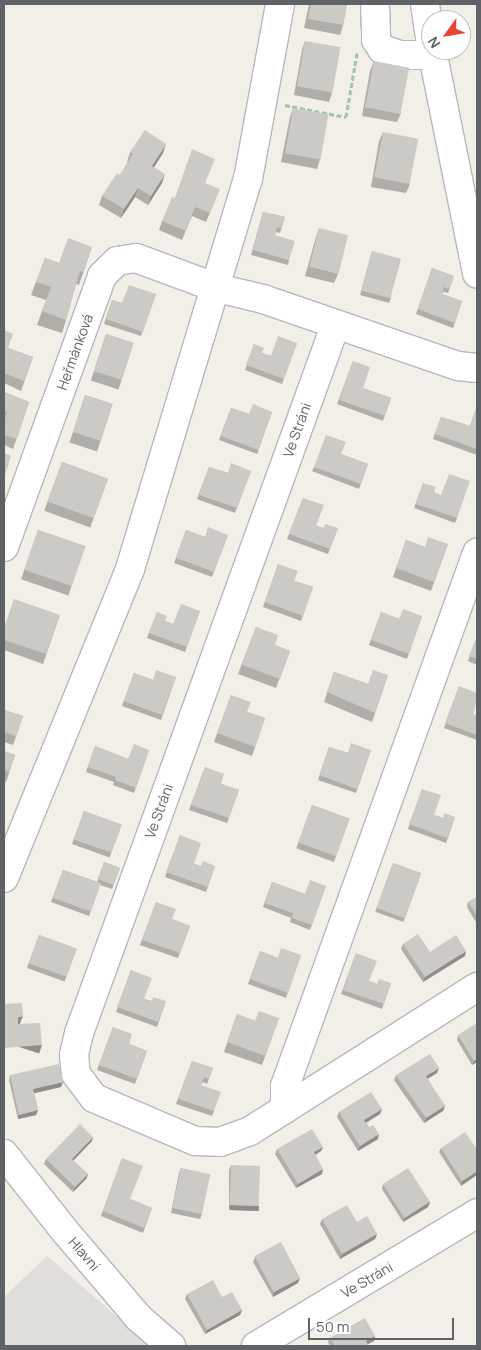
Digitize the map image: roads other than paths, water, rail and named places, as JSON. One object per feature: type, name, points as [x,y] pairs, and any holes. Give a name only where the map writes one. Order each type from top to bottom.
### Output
[{"type":"street","points":[[4,878],[130,568],[217,288],[248,179],[280,4]]},
{"type":"street","points":[[375,4],[376,40],[387,52],[421,50]]},
{"type":"street","points":[[434,60],[477,274]]},
{"type":"street","name":"Heřmánková","points":[[4,547],[106,269],[117,261],[136,258],[217,288]]},
{"type":"street","points":[[217,288],[263,299],[335,326],[458,366],[477,368]]},
{"type":"street","name":"Ve Stráni","points":[[335,326],[79,1033],[74,1055],[80,1085],[94,1098],[195,1141],[220,1142],[250,1131],[477,987]]},
{"type":"street","points":[[285,1109],[285,1086],[477,553]]},
{"type":"street","name":"Hlavní","points":[[4,1154],[139,1318],[171,1346]]},
{"type":"street","name":"Ve Stráni","points":[[256,1346],[477,1213]]}]
